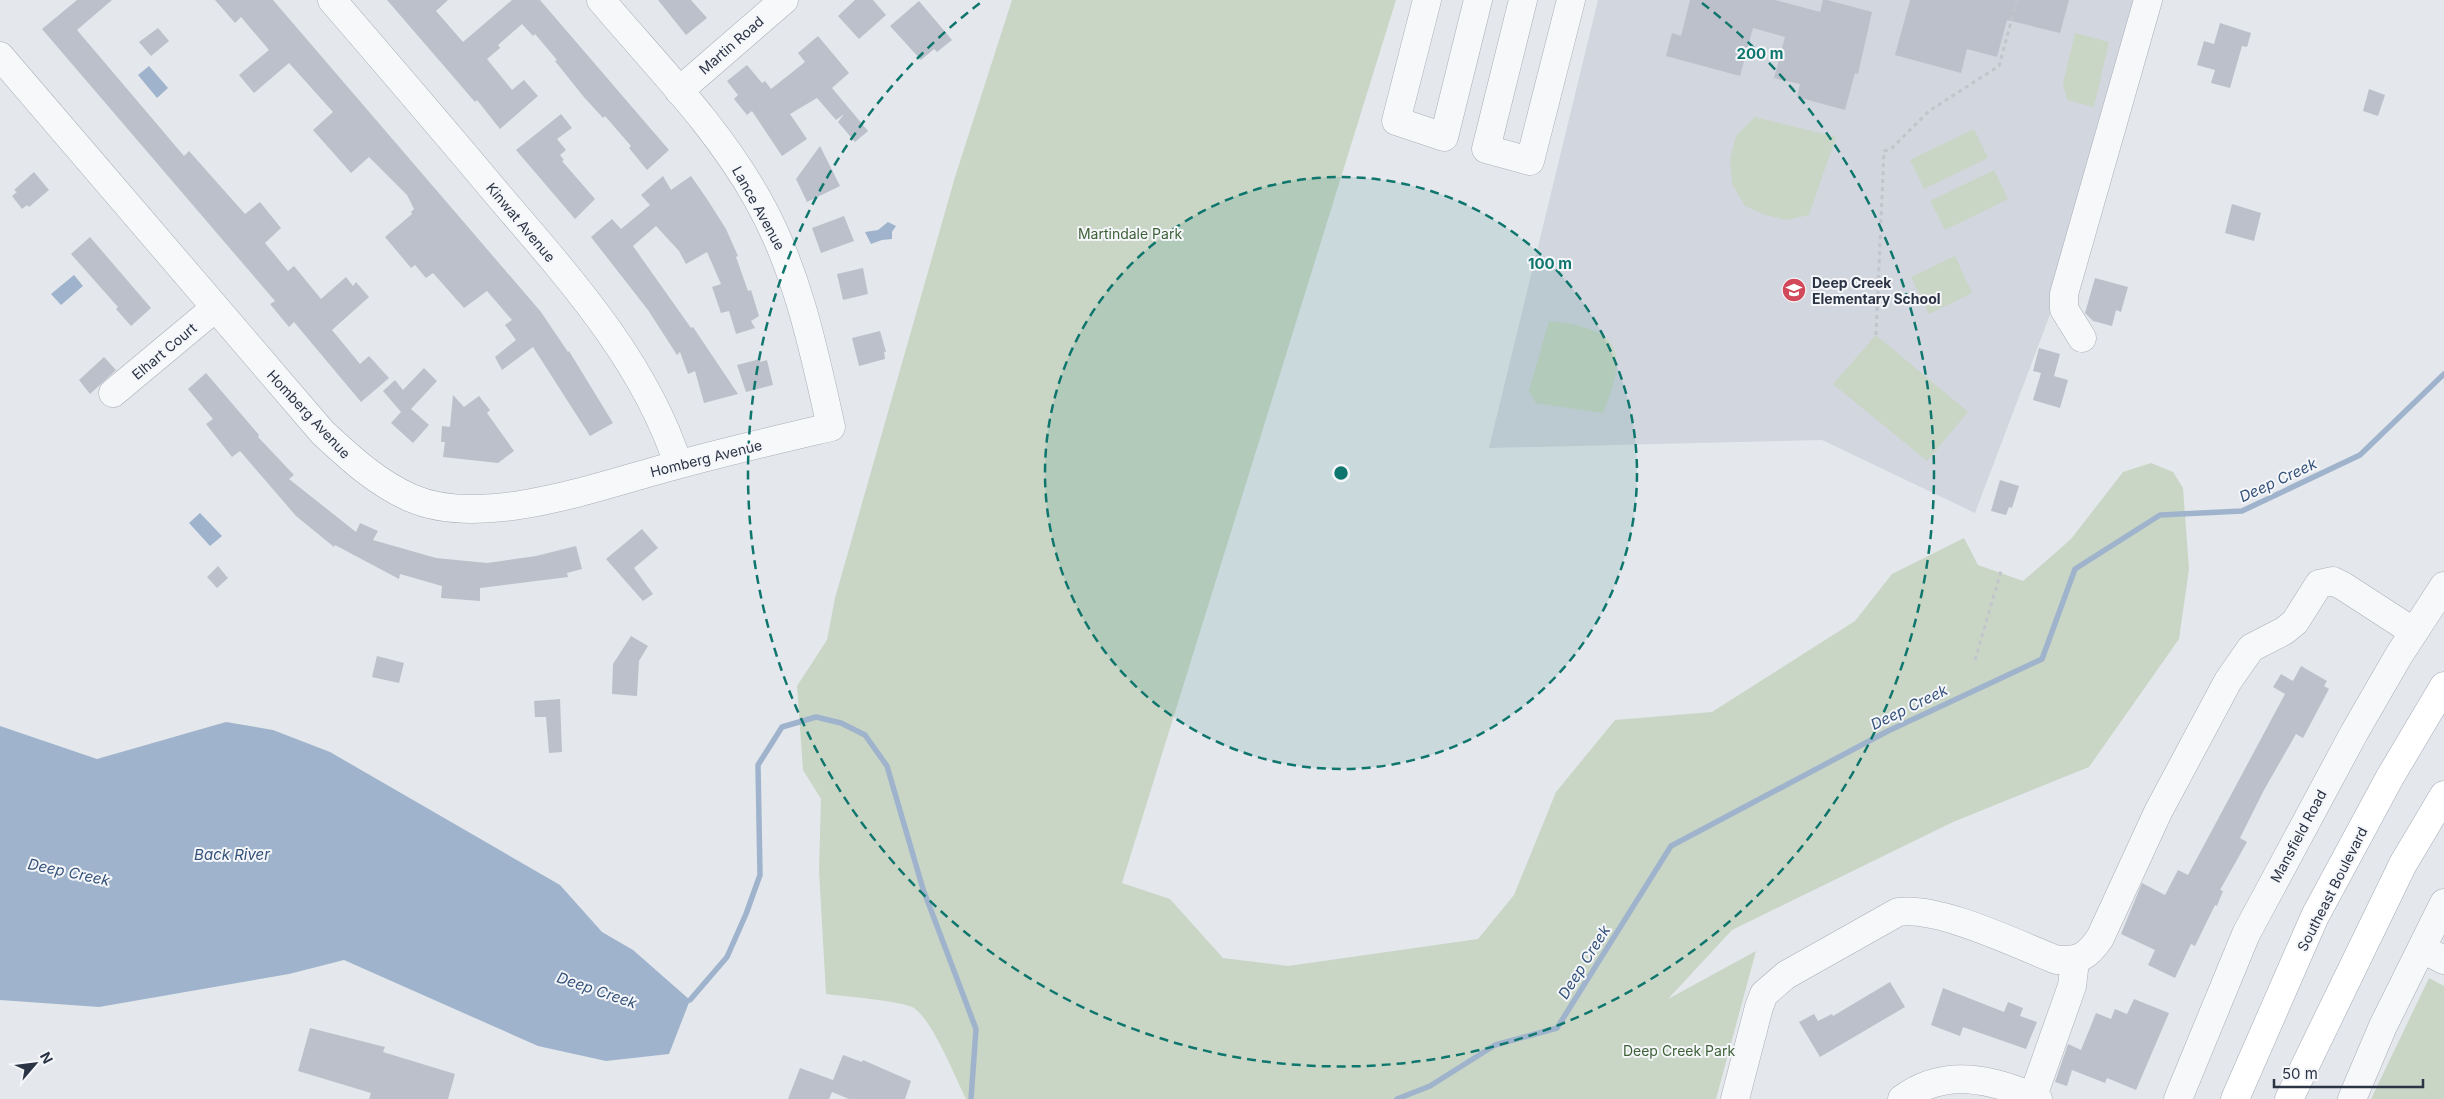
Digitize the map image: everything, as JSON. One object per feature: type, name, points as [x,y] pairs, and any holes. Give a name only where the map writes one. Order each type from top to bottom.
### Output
[{"type":"main road","name":"Southeast Boulevard","points":[[2236,1099],[2315,916],[2390,777],[2444,686]]},
{"type":"main road","points":[[2289,1099],[2403,864],[2444,794]]},
{"type":"street","name":"Kinwat Avenue","points":[[332,0],[576,286],[626,356],[656,408],[678,464]]},
{"type":"street","name":"Lance Avenue","points":[[601,0],[679,91],[744,175],[759,201],[786,257],[818,367],[831,427]]},
{"type":"street","name":"Martin Road","points":[[679,91],[784,0]]},
{"type":"street","points":[[1427,0],[1396,121],[1444,137],[1478,0]]},
{"type":"street","points":[[1522,0],[1486,149],[1530,161],[1571,0]]},
{"type":"street","points":[[2082,338],[2064,309],[2064,294],[2148,0]]},
{"type":"street","name":"Homberg Avenue","points":[[0,56],[324,433],[354,462],[385,484],[412,498],[443,506],[474,509],[517,505],[562,496],[678,464],[831,427]]},
{"type":"street","name":"Elhart Court","points":[[113,393],[215,308]]},
{"type":"street","points":[[1735,1099],[1764,994],[1786,976],[1898,912],[1910,910],[1950,919],[2057,960],[2075,961],[2091,950],[2100,938],[2158,812],[2228,681],[2251,648],[2284,631],[2295,622],[2319,584],[2333,581],[2414,632]]},
{"type":"street","name":"Mansfield Road","points":[[2178,1099],[2246,934],[2354,733],[2414,632],[2444,586]]},
{"type":"street","points":[[2352,1099],[2383,1026],[2433,954],[2444,903]]},
{"type":"street","points":[[1902,1099],[1910,1093],[1938,1082],[1971,1078],[2034,1098],[2072,986],[2075,961]]},
{"type":"path","points":[[1876,335],[1884,151],[1891,149],[1929,111],[1999,66],[2017,0]]},
{"type":"path","points":[[1975,660],[2001,570]]},
{"type":"shaded area","name":"Deep Creek Elementary School","points":[[1598,0],[2148,0],[2082,230],[1975,513],[1822,440],[1489,448]]},
{"type":"green space","points":[[1012,0],[1396,0],[1122,883],[1170,899],[1223,958],[1288,966],[1478,939],[1514,895],[1556,792],[1615,720],[1712,712],[1855,621],[1892,574],[1964,538],[1978,565],[2023,581],[2071,539],[2123,472],[2151,463],[2173,472],[2183,488],[2189,569],[2179,639],[2089,767],[1953,822],[1732,930],[1668,999],[1756,951],[1716,1099],[966,1099],[936,1037],[929,1025],[914,1008],[886,1001],[826,994],[819,870],[821,799],[803,770],[797,686],[827,640],[835,598],[955,177]]},
{"type":"green space","points":[[2075,33],[2109,42],[2094,107],[2067,100],[2063,84]]},
{"type":"green space","points":[[1755,117],[1836,137],[1809,215],[1786,220],[1765,215],[1745,206],[1732,184],[1730,159],[1736,136]]},
{"type":"green space","points":[[1974,129],[1988,158],[1924,189],[1910,160]]},
{"type":"green space","points":[[1994,170],[2008,199],[1945,230],[1930,201]]},
{"type":"green space","points":[[1955,256],[1972,293],[1929,314],[1911,277]]},
{"type":"green space","points":[[1549,321],[1591,329],[1604,336],[1612,345],[1616,357],[1616,372],[1603,413],[1536,403],[1529,391]]},
{"type":"green space","points":[[1876,335],[1968,412],[1927,461],[1833,384]]},
{"type":"green space","points":[[2429,978],[2444,986],[2444,1099],[2371,1099]]},
{"type":"water","points":[[149,66],[168,88],[157,98],[138,75]]},
{"type":"water","points":[[888,222],[896,226],[892,232],[892,239],[871,244],[865,232],[878,230]]},
{"type":"water","points":[[74,275],[83,286],[61,305],[51,294]]},
{"type":"water","points":[[200,513],[222,536],[210,546],[189,523]]},
{"type":"water","name":"Back River","points":[[226,722],[273,730],[330,752],[560,885],[602,932],[633,950],[690,1000],[669,1054],[606,1061],[538,1046],[344,960],[289,974],[99,1007],[0,1000],[0,726],[97,759]]},
{"type":"building","points":[[77,0],[112,0],[77,30],[184,156],[189,151],[245,214],[260,202],[281,228],[265,243],[288,271],[294,266],[321,299],[346,277],[353,286],[356,282],[369,297],[332,330],[360,364],[369,356],[389,378],[361,402],[294,322],[289,327],[270,304],[275,301],[42,29]]},
{"type":"building","points":[[215,0],[273,0],[541,312],[569,351],[613,423],[590,436],[533,347],[502,370],[495,357],[516,340],[505,325],[512,320],[487,291],[464,308],[433,273],[426,278],[415,265],[411,268],[385,237],[412,214],[411,212],[414,209],[407,195],[369,157],[351,173],[313,130],[333,112],[289,63],[254,93],[239,75],[269,50],[241,17],[235,23]]},
{"type":"building","points":[[387,0],[448,0],[436,11],[463,42],[512,0],[540,0],[669,150],[647,170],[629,148],[631,146],[605,116],[603,118],[583,96],[535,34],[533,36],[522,24],[498,45],[500,48],[487,59],[512,90],[524,80],[538,96],[500,129],[477,100],[475,102]]},
{"type":"building","points":[[658,0],[691,0],[707,18],[686,35]]},
{"type":"building","points":[[855,0],[873,0],[886,15],[859,39],[838,16]]},
{"type":"building","points":[[1690,0],[1775,0],[1820,12],[1823,0],[1827,0],[1872,12],[1858,74],[1855,73],[1845,110],[1797,97],[1800,84],[1774,78],[1785,37],[1753,28],[1740,76],[1666,56],[1672,33],[1681,36]]},
{"type":"building","points":[[1910,0],[2069,0],[2060,33],[2007,20],[1997,57],[1967,49],[1961,73],[1895,55]]},
{"type":"building","points":[[919,1],[952,40],[937,52],[934,49],[921,60],[890,26]]},
{"type":"building","points":[[2220,23],[2251,33],[2247,47],[2242,46],[2230,88],[2211,83],[2215,70],[2197,65],[2204,41],[2214,44]]},
{"type":"building","points":[[158,28],[169,41],[151,56],[139,42]]},
{"type":"building","points":[[818,36],[849,73],[832,88],[868,131],[855,142],[838,122],[844,114],[836,120],[817,98],[790,114],[807,139],[782,156],[752,111],[747,115],[734,99],[738,95],[727,81],[747,65],[762,83],[765,81],[771,89],[805,62],[798,53]]},
{"type":"building","points":[[2369,89],[2385,95],[2378,116],[2363,111]]},
{"type":"building","points":[[561,114],[572,128],[557,139],[566,150],[560,155],[564,160],[562,161],[595,199],[575,219],[516,150]]},
{"type":"building","points":[[820,146],[840,186],[807,202],[796,179]]},
{"type":"building","points":[[34,172],[49,190],[29,207],[27,205],[22,209],[12,196],[17,192],[14,190]]},
{"type":"building","points":[[663,176],[671,190],[691,176],[707,199],[726,229],[738,256],[736,257],[748,291],[751,290],[759,316],[751,321],[755,328],[736,334],[729,311],[721,313],[712,287],[721,284],[707,252],[686,264],[679,251],[656,226],[633,246],[691,328],[693,327],[738,394],[704,403],[695,371],[688,374],[680,352],[677,355],[648,310],[591,237],[612,219],[621,229],[650,205],[641,195]]},
{"type":"building","points":[[2232,204],[2261,213],[2254,241],[2225,233]]},
{"type":"building","points":[[844,216],[854,241],[821,253],[812,228]]},
{"type":"building","points":[[90,237],[151,308],[131,326],[116,309],[118,307],[71,254]]},
{"type":"building","points":[[863,268],[868,294],[843,300],[837,274]]},
{"type":"building","points":[[2095,278],[2128,287],[2121,312],[2116,310],[2112,326],[2093,321],[2085,313]]},
{"type":"building","points":[[880,331],[886,352],[884,352],[885,359],[859,366],[852,338]]},
{"type":"building","points":[[2039,348],[2060,354],[2054,376],[2068,380],[2060,408],[2033,400],[2041,373],[2033,371]]},
{"type":"building","points":[[104,357],[116,370],[90,394],[79,380]]},
{"type":"building","points":[[760,359],[760,362],[767,360],[773,385],[746,392],[737,365]]},
{"type":"building","points":[[424,368],[437,381],[411,409],[429,425],[413,443],[391,423],[401,412],[383,391],[395,380],[403,390]]},
{"type":"building","points":[[206,373],[259,435],[258,437],[294,475],[289,479],[356,532],[360,523],[378,531],[373,540],[436,558],[487,563],[536,556],[576,546],[582,569],[567,573],[568,577],[480,588],[480,601],[441,598],[442,586],[400,574],[399,579],[335,545],[334,547],[296,516],[240,451],[232,457],[206,424],[213,419],[188,389]]},
{"type":"building","points":[[453,395],[464,407],[479,396],[490,410],[487,413],[514,451],[498,463],[443,457],[445,442],[441,442],[442,426],[450,427]]},
{"type":"building","points":[[2000,480],[2019,486],[2012,508],[2009,507],[2006,515],[1991,511]]},
{"type":"building","points":[[642,529],[658,548],[634,568],[653,594],[643,601],[606,559]]},
{"type":"building","points":[[218,566],[228,578],[217,588],[207,577]]},
{"type":"building","points":[[631,636],[648,646],[639,661],[637,696],[612,694],[613,664]]},
{"type":"building","points":[[377,656],[404,663],[399,683],[372,677]]},
{"type":"building","points":[[2301,666],[2327,681],[2324,686],[2329,689],[2303,738],[2296,734],[2264,790],[2240,838],[2247,842],[2220,890],[2223,891],[2217,906],[2215,905],[2195,946],[2191,944],[2175,978],[2148,965],[2155,950],[2121,934],[2142,883],[2165,895],[2178,870],[2188,875],[2285,694],[2273,687],[2281,674],[2293,681]]},
{"type":"building","points":[[560,699],[562,752],[549,753],[546,717],[535,717],[534,701]]},
{"type":"building","points":[[1890,982],[1905,1007],[1820,1057],[1799,1022],[1814,1014],[1818,1021],[1832,1014],[1833,1016]]},
{"type":"building","points":[[1943,988],[2004,1012],[2008,1002],[2023,1008],[2020,1016],[2037,1022],[2026,1049],[1963,1027],[1960,1036],[1931,1025]]},
{"type":"building","points":[[2134,999],[2169,1013],[2136,1090],[2107,1078],[2105,1083],[2072,1070],[2067,1086],[2055,1082],[2068,1044],[2081,1050],[2096,1013],[2111,1019],[2115,1009],[2127,1014]]},
{"type":"building","points":[[310,1028],[385,1047],[383,1052],[455,1074],[448,1099],[369,1099],[371,1093],[298,1071]]},
{"type":"building","points":[[843,1055],[862,1062],[863,1060],[911,1081],[905,1099],[849,1099],[832,1092],[829,1099],[788,1099],[800,1068],[833,1080]]},
{"type":"waterway","name":"Deep Creek","points":[[1397,1099],[1430,1086],[1495,1045],[1557,1028],[1671,846],[1888,731],[2042,659],[2075,569],[2160,515],[2242,511],[2360,455],[2444,374]]},
{"type":"waterway","name":"Deep Creek","points":[[684,1002],[690,1000],[727,957],[746,914],[760,875],[758,765],[782,727],[816,717],[841,723],[865,735],[887,766],[923,889],[976,1029],[971,1099]]},
{"type":"place","name":"Deep Creek Elementary School","points":[[1794,290]]},
{"type":"park label","name":"Martindale Park","points":[[1130,233]]},
{"type":"park label","name":"Deep Creek Park","points":[[1679,1050]]}]
